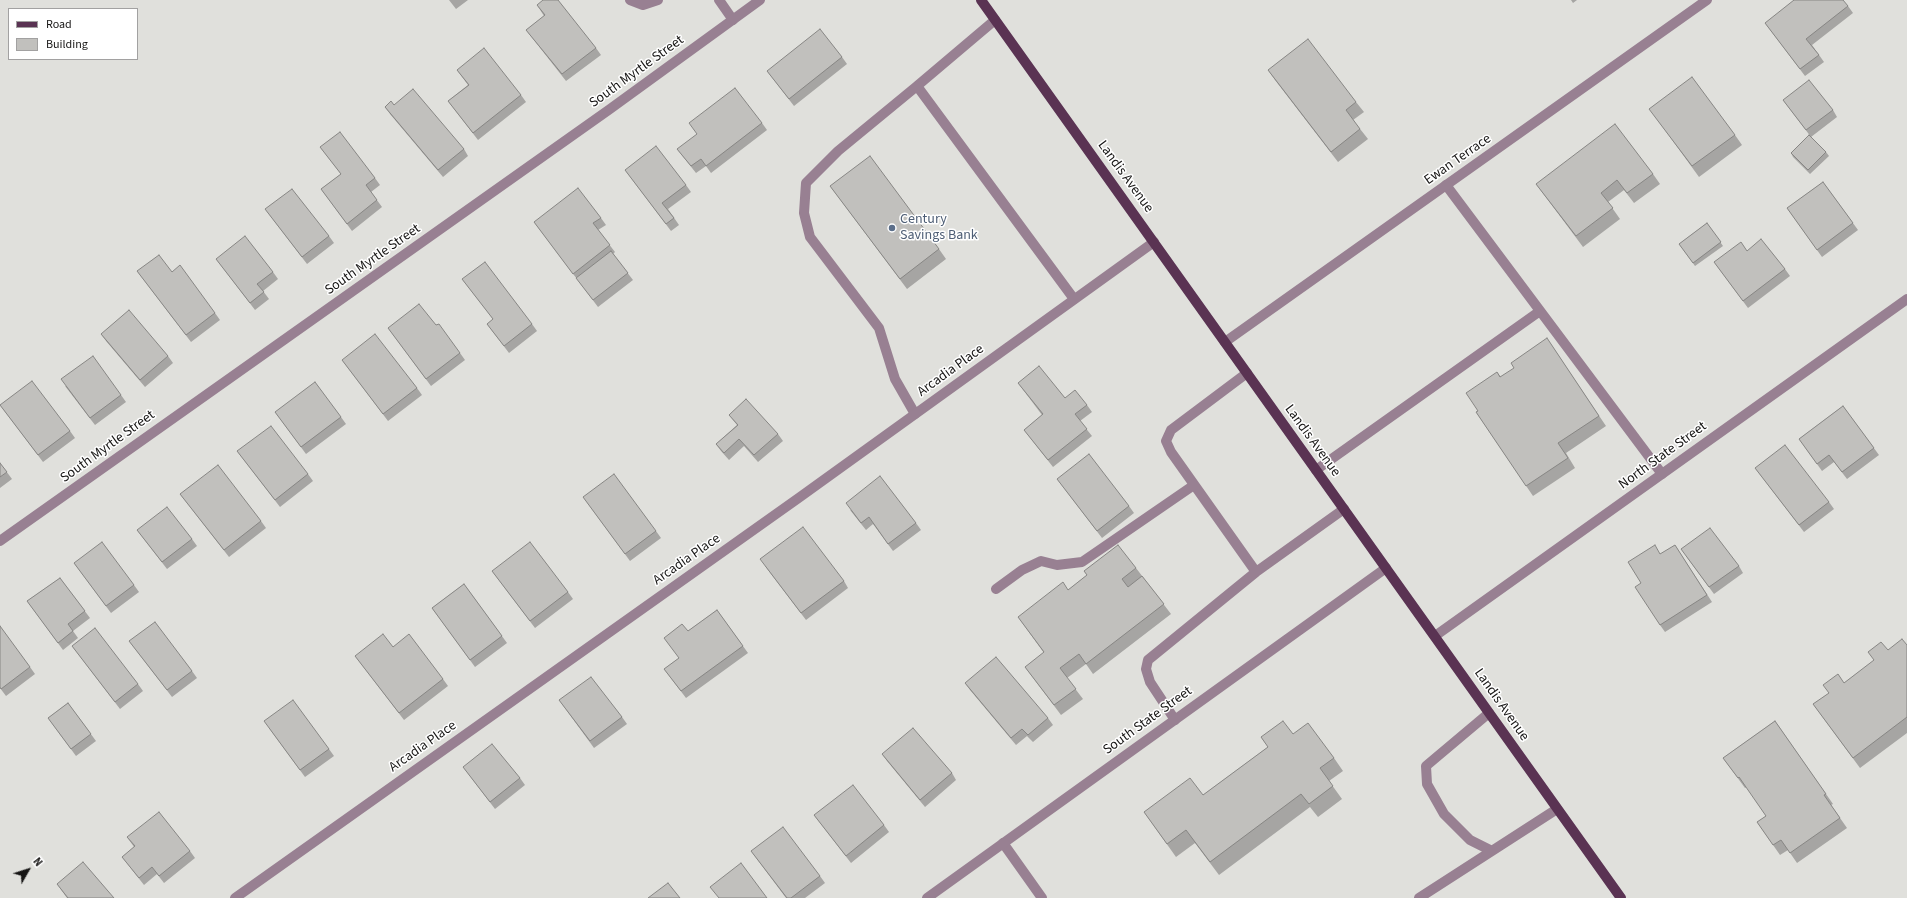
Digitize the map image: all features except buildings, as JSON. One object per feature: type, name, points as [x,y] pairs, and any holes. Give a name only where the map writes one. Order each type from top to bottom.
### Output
[{"type":"main road","name":"Landis Avenue","points":[[981,0],[1621,898]]},
{"type":"street","points":[[630,0],[643,5],[658,0]]},
{"type":"street","points":[[719,0],[733,20]]},
{"type":"street","name":"South Myrtle Street","points":[[0,541],[604,114],[760,0]]},
{"type":"street","name":"Ewan Terrace","points":[[1225,342],[1707,0]]},
{"type":"street","points":[[915,414],[895,379],[879,328],[810,237],[804,213],[806,183],[838,151],[995,20]]},
{"type":"street","points":[[917,86],[1074,299]]},
{"type":"street","points":[[1446,185],[1662,474]]},
{"type":"street","name":"Arcadia Place","points":[[235,898],[1154,242]]},
{"type":"street","name":"North State Street","points":[[1435,636],[1907,299]]},
{"type":"street","points":[[1316,470],[1540,311]]},
{"type":"street","points":[[1247,373],[1171,430],[1166,441],[1171,452],[1194,486],[1256,572]]},
{"type":"street","points":[[996,589],[1022,570],[1041,561],[1057,565],[1082,562],[1194,486]]},
{"type":"street","points":[[1175,720],[1150,682],[1146,669],[1148,660],[1256,572],[1344,509]]},
{"type":"street","name":"South State Street","points":[[927,898],[1386,568]]},
{"type":"street","points":[[1489,713],[1426,766],[1427,784],[1444,814],[1470,840],[1492,851]]},
{"type":"street","points":[[1419,898],[1557,809]]},
{"type":"street","points":[[1003,843],[1042,898]]},
{"type":"place","name":"Century Savings Bank","points":[[892,228]]}]
